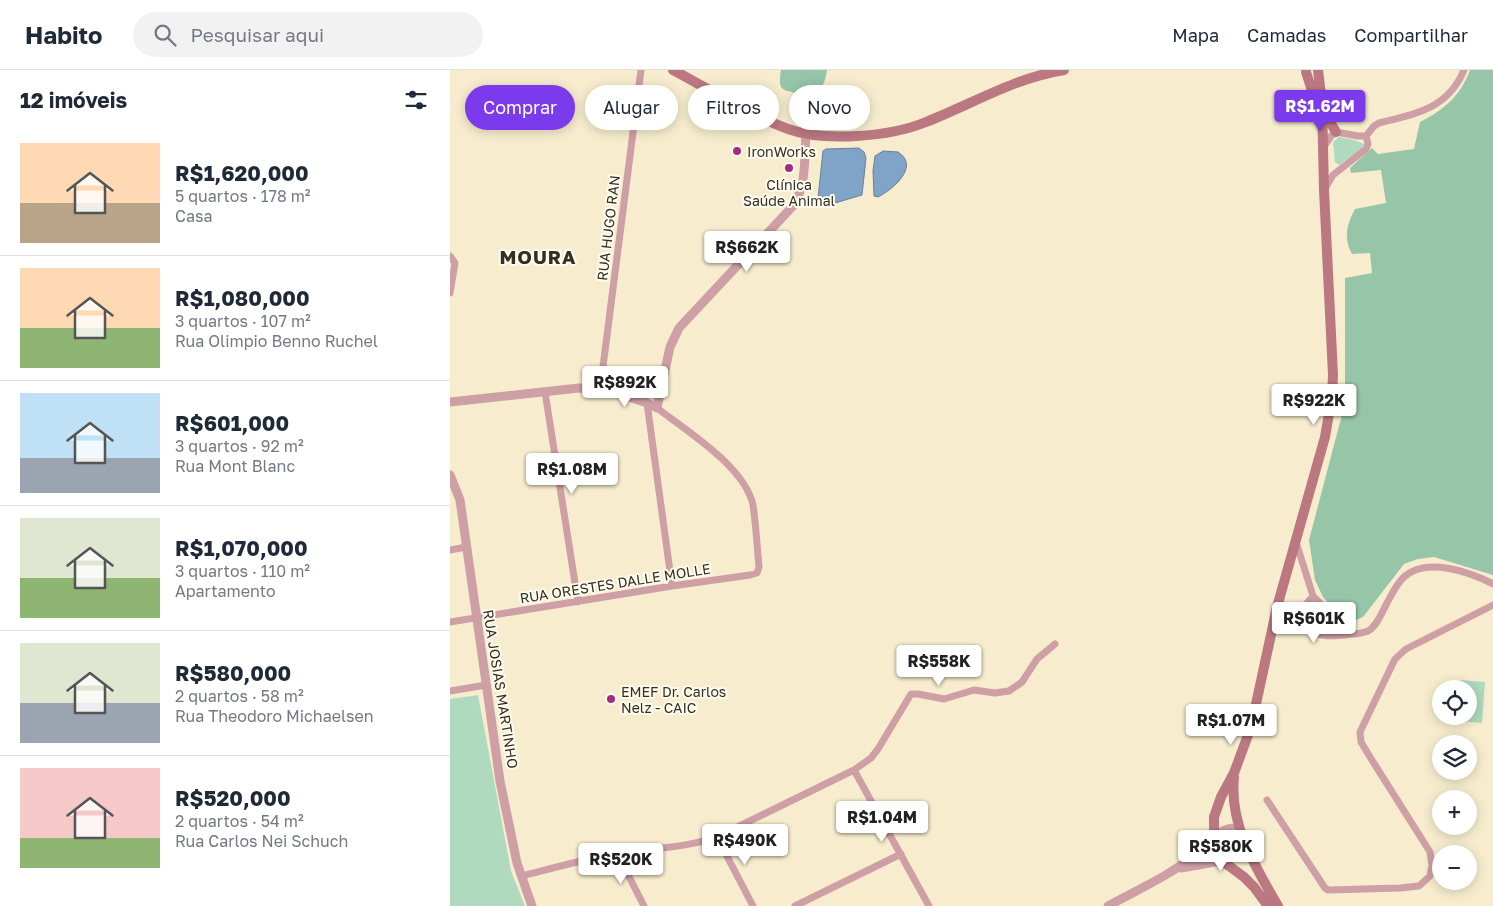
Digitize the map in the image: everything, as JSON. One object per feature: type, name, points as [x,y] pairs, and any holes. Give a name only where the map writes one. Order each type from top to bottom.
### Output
[{"type":"main road","points":[[673,70],[775,124],[806,134],[848,136],[870,135],[907,129],[1030,77],[1064,70]]},
{"type":"main road","points":[[1268,906],[1244,877],[1221,860],[1213,839],[1214,817],[1216,808],[1234,773],[1251,727],[1277,607],[1324,437],[1332,396],[1333,375],[1321,119],[1322,104],[1318,70]]},
{"type":"main road","points":[[1307,71],[1321,119]]},
{"type":"main road","points":[[1322,104],[1336,132]]},
{"type":"main road","points":[[1234,773],[1234,802],[1239,828],[1247,848],[1278,906]]},
{"type":"street","name":"RUA HUGO RAN","points":[[600,390],[641,70]]},
{"type":"street","points":[[1366,136],[1379,123],[1416,114],[1444,99],[1453,89],[1464,70]]},
{"type":"street","points":[[1323,149],[1331,136],[1336,132],[1366,136]]},
{"type":"street","points":[[450,402],[579,388],[600,390],[647,403],[657,408],[670,347],[679,328],[793,206],[801,195],[804,180],[806,134]]},
{"type":"street","points":[[1324,190],[1333,175],[1366,149],[1368,144],[1366,136]]},
{"type":"street","points":[[450,256],[454,263],[450,293]]},
{"type":"street","points":[[545,392],[578,602]]},
{"type":"street","points":[[647,403],[672,586]]},
{"type":"street","name":"RUA ORESTES DALLE MOLLE","points":[[450,622],[672,586],[750,576],[757,573],[759,567],[752,504],[745,488],[727,463],[657,408]]},
{"type":"street","name":"RUA JOSIAS MARTINHO","points":[[450,477],[460,500],[500,780],[517,863],[532,906]]},
{"type":"street","points":[[1296,539],[1313,596],[1326,609],[1337,626],[1349,634]]},
{"type":"street","points":[[450,550],[466,547]]},
{"type":"street","points":[[1277,607],[1315,633],[1332,636],[1367,631],[1373,626],[1403,578],[1411,571],[1422,568],[1445,568],[1493,584]]},
{"type":"street","points":[[1290,616],[1300,611],[1313,596]]},
{"type":"street","points":[[1267,800],[1328,890],[1419,886],[1430,876],[1432,864],[1430,852],[1366,751],[1360,737],[1360,732],[1395,659],[1406,650],[1493,605]]},
{"type":"street","points":[[521,876],[617,853],[688,844],[717,836],[854,770],[871,758],[911,694],[944,699],[974,690],[995,693],[1010,691],[1022,682],[1037,659],[1055,644]]},
{"type":"street","points":[[450,691],[486,685]]},
{"type":"street","points":[[854,770],[929,906]]},
{"type":"street","points":[[1108,906],[1179,868],[1206,847],[1217,834],[1227,829],[1239,828]]},
{"type":"street","points":[[717,836],[754,906]]},
{"type":"street","points":[[1179,868],[1231,859],[1247,848]]},
{"type":"street","points":[[617,853],[644,906]]},
{"type":"street","points":[[795,906],[901,854]]},
{"type":"green space","points":[[781,70],[827,70],[823,85],[789,85],[789,91],[782,88]]},
{"type":"green space","points":[[1470,70],[1493,70],[1493,575],[1434,557],[1418,559],[1404,564],[1363,617],[1356,620],[1340,616],[1323,597],[1315,580],[1309,540],[1343,411],[1345,383],[1345,278],[1372,273],[1370,253],[1352,254],[1347,237],[1348,226],[1355,209],[1386,203],[1381,170],[1351,173],[1350,168],[1372,148],[1378,154],[1414,149],[1420,122],[1451,101],[1462,87]]},
{"type":"green space","points":[[1339,137],[1364,144],[1362,148],[1339,165],[1335,162],[1333,142]]},
{"type":"green space","points":[[1477,681],[1485,682],[1482,723],[1477,723]]},
{"type":"green space","points":[[478,695],[511,871],[525,906],[450,906],[450,699]]},
{"type":"water","points":[[859,148],[864,152],[866,158],[862,195],[825,206],[818,203],[823,151],[826,149]]},
{"type":"water","points":[[883,151],[898,152],[904,158],[906,170],[891,189],[878,197],[874,196],[873,171],[875,156]]},
{"type":"place","name":"IronWorks","points":[[737,151]]},
{"type":"place","name":"Clínica Saúde Animal","points":[[789,168]]},
{"type":"place","name":"EMEF Dr. Carlos Nelz - CAIC","points":[[611,699]]},
{"type":"district","name":"MOURA","points":[[538,256]]}]
